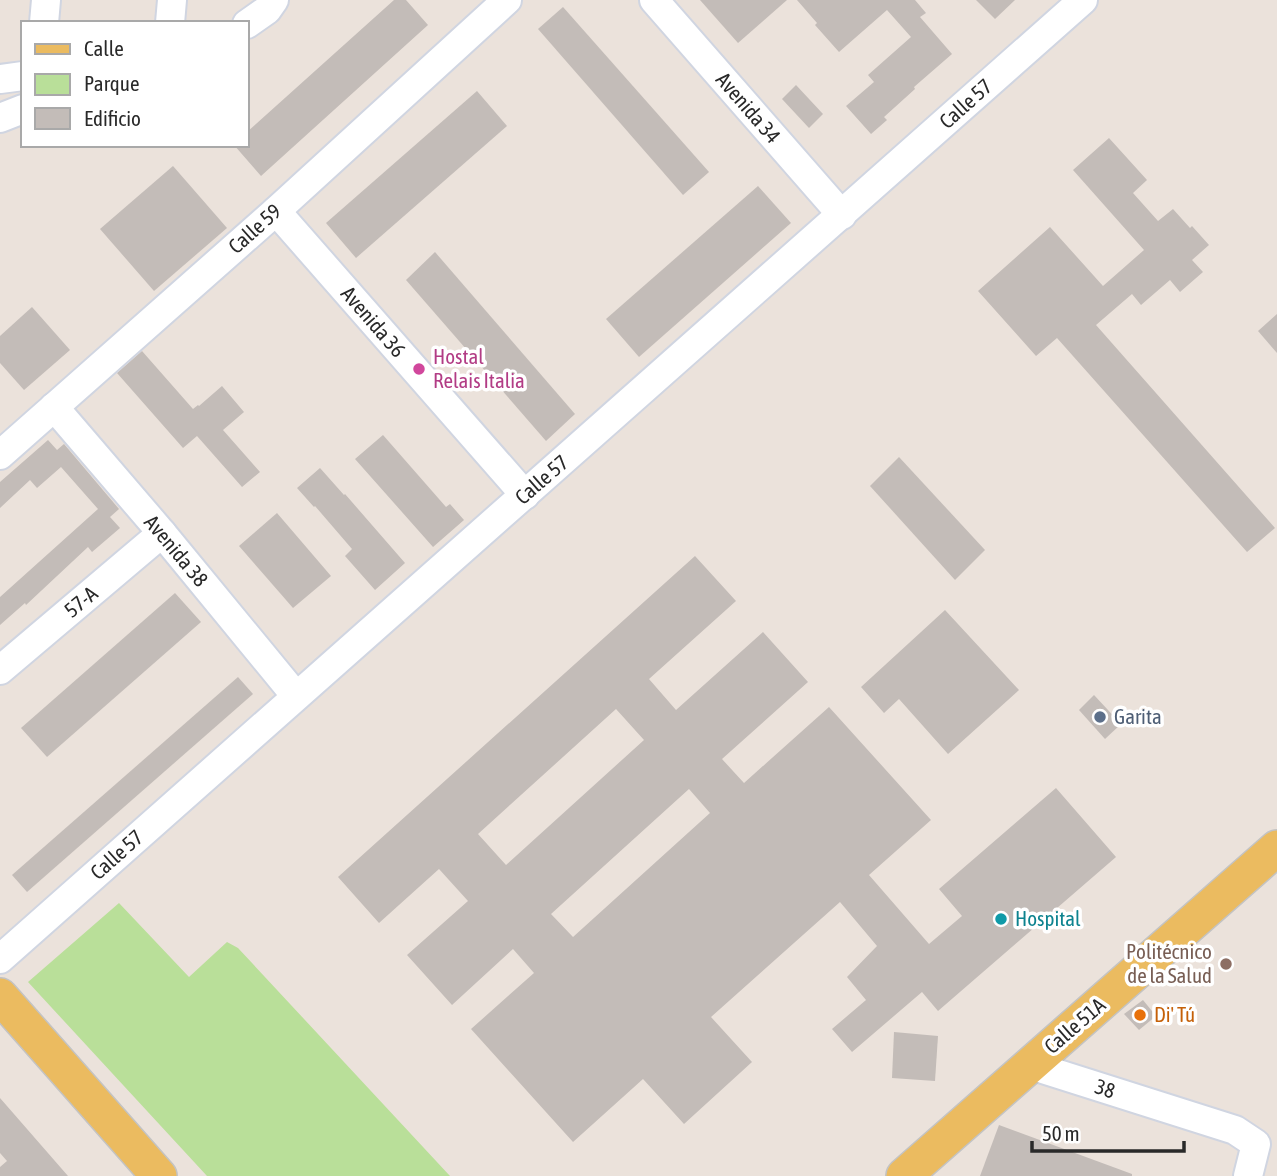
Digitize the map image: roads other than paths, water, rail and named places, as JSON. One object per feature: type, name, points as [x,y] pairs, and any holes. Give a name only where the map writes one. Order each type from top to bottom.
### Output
[{"type":"main road","name":"Calle 51A","points":[[904,1176],[1277,848]]},
{"type":"main road","points":[[0,996],[159,1176]]},
{"type":"street","points":[[44,21],[46,0]]},
{"type":"street","points":[[170,21],[172,0]]},
{"type":"street","points":[[248,23],[267,10],[274,0]]},
{"type":"street","name":"Calle 59","points":[[0,455],[276,211],[508,0]]},
{"type":"street","name":"Avenida 34","points":[[654,0],[842,215]]},
{"type":"street","name":"Calle 57","points":[[0,959],[1083,0]]},
{"type":"street","points":[[0,79],[21,76]]},
{"type":"street","points":[[0,118],[21,110]]},
{"type":"street","name":"Avenida 36","points":[[276,211],[525,495]]},
{"type":"street","name":"Avenida 38","points":[[54,407],[296,696]]},
{"type":"street","name":"57-A","points":[[0,670],[162,533]]},
{"type":"street","name":"38","points":[[1030,1065],[1235,1130],[1256,1144],[1248,1176]]},
{"type":"place","name":"Hostal Relais Italia","points":[[419,369]]},
{"type":"place","name":"Garita","points":[[1100,717]]},
{"type":"place","name":"Hospital","points":[[1001,919]]},
{"type":"place","name":"Politécnico de la Salud","points":[[1226,964]]},
{"type":"place","name":"Di' Tú","points":[[1140,1015]]}]
